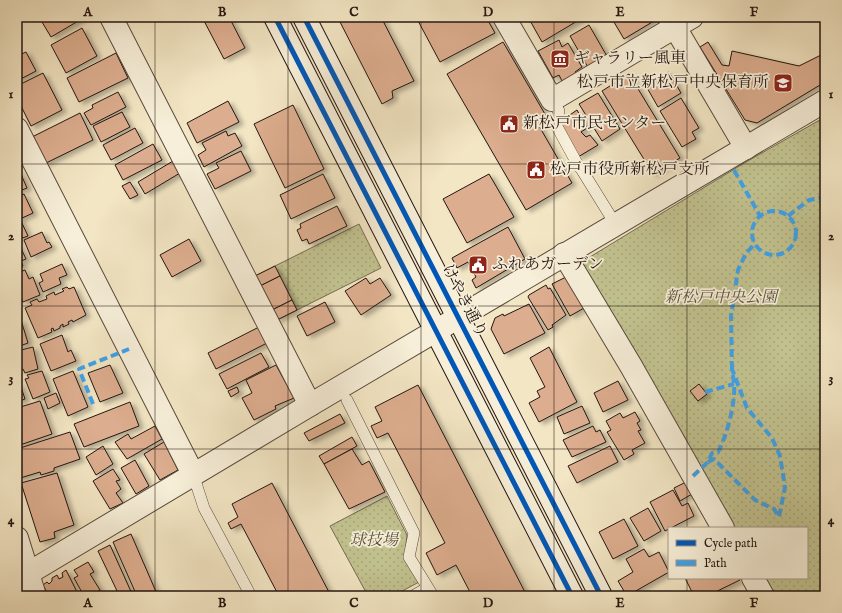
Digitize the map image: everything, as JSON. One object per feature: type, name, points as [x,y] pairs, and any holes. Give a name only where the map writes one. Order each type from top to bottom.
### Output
[{"type":"street","points":[[111,17],[310,405]]},
{"type":"street","points":[[275,17],[572,596]]},
{"type":"street","name":"けやき通り","points":[[304,17],[601,596]]},
{"type":"street","points":[[504,17],[552,100],[678,20],[746,148]]},
{"type":"street","points":[[23,577],[193,474],[825,101]]},
{"type":"street","points":[[17,130],[193,474]]},
{"type":"street","points":[[564,254],[631,366],[723,527]]},
{"type":"street","points":[[17,538],[23,577],[35,596]]},
{"type":"street","points":[[754,579],[763,596]]},
{"type":"lane","points":[[552,100],[559,111],[555,123],[579,167],[610,217]]},
{"type":"lane","points":[[347,400],[414,533],[409,557],[430,592],[413,596]]},
{"type":"lane","points":[[193,474],[204,508],[251,596]]},
{"type":"green space","name":"新松戸中央公園","points":[[825,117],[825,596],[775,596],[765,579],[808,579],[808,527],[734,527],[580,263],[746,162]]},
{"type":"green space","points":[[359,224],[381,268],[277,320],[255,276]]},
{"type":"green space","name":"球技場","points":[[387,496],[407,535],[405,558],[419,582],[393,596],[368,596],[330,526]]},
{"type":"building","points":[[51,17],[85,17],[51,37],[42,22]]},
{"type":"building","points":[[202,17],[229,17],[245,48],[224,59]]},
{"type":"building","points":[[356,17],[357,19],[360,17],[381,17],[414,81],[392,91],[393,98],[382,104],[338,18]]},
{"type":"building","points":[[416,17],[486,17],[495,33],[440,62]]},
{"type":"building","points":[[528,17],[584,17],[542,42]]},
{"type":"building","points":[[611,17],[652,17],[654,21],[624,39]]},
{"type":"building","points":[[589,25],[608,58],[589,69],[570,36]]},
{"type":"building","points":[[82,28],[97,56],[66,73],[51,45]]},
{"type":"building","name":"ギャラリー風車","points":[[559,40],[562,47],[568,43],[582,67],[575,72],[576,74],[562,81],[559,75],[553,78],[538,51]]},
{"type":"building","name":"新松戸市民センター","points":[[503,42],[549,121],[539,126],[572,183],[526,210],[447,74]]},
{"type":"building","points":[[708,42],[722,65],[729,66],[732,51],[799,66],[821,55],[825,60],[825,82],[757,123],[745,120],[700,47]]},
{"type":"building","points":[[26,52],[36,71],[17,81],[17,56]]},
{"type":"building","points":[[116,53],[128,78],[79,102],[67,78]]},
{"type":"building","points":[[669,72],[681,93],[658,107],[646,86]]},
{"type":"building","points":[[43,73],[62,110],[31,126],[17,98],[17,86]]},
{"type":"building","points":[[629,74],[680,158],[653,174],[602,91]]},
{"type":"building","points":[[118,92],[126,107],[91,125],[84,113],[93,108],[92,105]]},
{"type":"building","points":[[598,93],[620,129],[602,141],[579,104]]},
{"type":"building","points":[[681,98],[699,128],[692,132],[696,139],[682,147],[660,111]]},
{"type":"building","points":[[228,101],[239,122],[197,143],[187,123]]},
{"type":"building","points":[[293,105],[324,169],[285,188],[254,124]]},
{"type":"building","points":[[577,110],[587,128],[581,132],[586,137],[590,135],[598,145],[578,157],[558,123]]},
{"type":"building","points":[[122,112],[130,127],[101,142],[93,126]]},
{"type":"building","points":[[80,113],[93,140],[44,164],[30,138]]},
{"type":"building","points":[[135,128],[143,143],[111,160],[103,145]]},
{"type":"building","points":[[226,131],[228,136],[235,133],[242,146],[204,167],[198,155],[206,150],[202,143]]},
{"type":"building","points":[[153,144],[162,160],[123,180],[115,165]]},
{"type":"building","points":[[241,151],[251,171],[215,189],[207,174],[219,168],[216,163]]},
{"type":"building","points":[[173,161],[180,173],[145,194],[138,182]]},
{"type":"building","points":[[20,172],[27,188],[17,192],[17,173]]},
{"type":"building","points":[[323,174],[335,198],[291,219],[280,195]]},
{"type":"building","points":[[489,174],[514,217],[467,243],[443,199]]},
{"type":"building","points":[[130,182],[138,195],[130,199],[122,186]]},
{"type":"building","points":[[24,194],[33,213],[20,219],[28,236],[17,240],[17,197]]},
{"type":"building","points":[[337,206],[347,226],[309,244],[307,239],[302,241],[297,230],[301,228],[300,224]]},
{"type":"building","points":[[508,227],[525,259],[476,288],[472,280],[476,277],[468,262],[457,268],[452,258]]},
{"type":"building","points":[[42,232],[47,243],[49,242],[52,247],[31,257],[24,240]]},
{"type":"building","points":[[189,239],[201,261],[172,277],[160,255]]},
{"type":"building","points":[[17,242],[26,259],[21,261],[23,266],[17,269]]},
{"type":"building","points":[[62,264],[67,275],[59,278],[61,284],[43,292],[39,283],[43,281],[40,274]]},
{"type":"building","points":[[275,266],[280,276],[260,286],[255,276]]},
{"type":"building","points":[[25,270],[29,279],[33,277],[40,295],[23,302],[17,287],[17,273]]},
{"type":"building","points":[[280,276],[292,300],[272,310],[260,286]]},
{"type":"building","points":[[566,277],[584,308],[570,316],[552,284]]},
{"type":"building","points":[[366,278],[370,284],[380,278],[391,295],[361,315],[345,291]]},
{"type":"building","points":[[546,285],[548,289],[550,288],[566,315],[552,325],[553,327],[548,330],[528,297]]},
{"type":"building","points":[[67,287],[69,289],[74,287],[86,315],[73,322],[72,320],[68,322],[69,324],[63,327],[63,324],[60,328],[54,331],[53,328],[51,329],[52,332],[38,338],[25,308],[32,305],[30,302],[37,299],[39,302],[47,299],[46,296],[54,292],[55,295],[64,291],[62,289]]},
{"type":"building","points":[[292,300],[297,310],[277,320],[272,310]]},
{"type":"building","points":[[325,302],[335,322],[307,336],[297,316]]},
{"type":"building","points":[[529,304],[545,333],[504,354],[491,329],[495,318],[503,314],[504,316]]},
{"type":"building","points":[[21,320],[28,343],[17,347],[17,321]]},
{"type":"building","points":[[259,327],[267,343],[216,369],[208,353]]},
{"type":"building","points":[[62,335],[68,352],[71,350],[76,361],[51,371],[40,344]]},
{"type":"building","points":[[33,347],[38,369],[25,373],[23,369],[20,370],[17,359],[17,351]]},
{"type":"building","points":[[549,347],[577,402],[539,422],[529,403],[540,397],[537,391],[545,387],[530,358]]},
{"type":"building","points":[[261,353],[269,367],[227,389],[219,374]]},
{"type":"building","points":[[110,365],[123,393],[100,402],[88,373]]},
{"type":"building","points":[[276,365],[294,398],[275,406],[276,409],[254,420],[242,398],[252,393],[246,380]]},
{"type":"building","points":[[42,371],[50,392],[33,399],[25,379],[29,378],[27,375]]},
{"type":"building","points":[[73,371],[88,407],[68,416],[53,379]]},
{"type":"building","points":[[618,381],[628,400],[603,412],[594,393]]},
{"type":"building","points":[[20,384],[25,399],[17,402],[17,385]]},
{"type":"building","points":[[699,384],[707,394],[698,401],[690,391]]},
{"type":"building","points":[[418,385],[527,596],[472,596],[456,565],[437,575],[426,553],[445,543],[388,433],[377,438],[371,426],[382,421],[375,407]]},
{"type":"building","points":[[237,387],[239,392],[231,397],[228,391]]},
{"type":"building","points":[[56,393],[60,403],[48,409],[44,398]]},
{"type":"building","points":[[40,401],[52,434],[17,446],[17,408]]},
{"type":"building","points":[[130,402],[139,426],[84,447],[74,424]]},
{"type":"building","points":[[582,406],[590,423],[564,434],[557,417]]},
{"type":"building","points":[[635,412],[640,421],[637,423],[641,430],[638,431],[645,443],[632,450],[634,454],[624,460],[607,432],[611,430],[606,421],[620,413],[623,418]]},
{"type":"building","points":[[340,414],[345,423],[309,441],[304,433]]},
{"type":"building","points":[[155,426],[162,439],[127,459],[115,442],[128,434],[131,439]]},
{"type":"building","points":[[593,426],[596,432],[600,430],[606,442],[572,457],[563,440]]},
{"type":"building","points":[[70,432],[80,459],[54,468],[54,471],[41,475],[40,472],[17,479],[17,449]]},
{"type":"building","points":[[352,437],[357,446],[324,464],[319,456]]},
{"type":"building","points":[[164,442],[178,470],[160,480],[144,454]]},
{"type":"building","points":[[103,446],[113,464],[96,475],[86,457]]},
{"type":"building","points":[[610,446],[618,462],[577,483],[568,466]]},
{"type":"building","points":[[352,449],[362,465],[369,461],[385,492],[349,509],[324,464]]},
{"type":"building","points":[[135,460],[149,486],[136,494],[121,468]]},
{"type":"building","points":[[113,469],[120,480],[116,481],[121,489],[116,493],[123,503],[110,509],[93,481]]},
{"type":"building","points":[[57,473],[74,525],[54,532],[55,538],[40,542],[21,483]]},
{"type":"building","points":[[686,482],[692,494],[680,501],[674,488]]},
{"type":"building","points":[[272,483],[331,596],[279,596],[241,524],[231,529],[228,523],[238,517],[232,504]]},
{"type":"building","points":[[673,490],[682,506],[688,503],[694,516],[673,527],[668,527],[668,529],[665,531],[650,502]]},
{"type":"building","points":[[648,508],[661,531],[644,541],[630,518]]},
{"type":"building","points":[[624,519],[638,546],[613,559],[599,532]]},
{"type":"building","points":[[131,534],[157,594],[152,596],[137,596],[113,542]]},
{"type":"building","points":[[110,545],[133,596],[113,596],[118,593],[98,551]]},
{"type":"building","points":[[644,549],[649,557],[659,552],[668,573],[627,596],[618,581],[633,572],[626,559]]},
{"type":"building","points":[[88,562],[94,572],[90,574],[100,590],[90,596],[84,596],[74,578],[78,576],[74,570]]},
{"type":"building","points":[[66,570],[79,596],[49,596],[43,585],[47,582],[49,584],[52,581],[52,578],[57,575],[59,579],[63,577],[62,573]]},
{"type":"building","points":[[686,579],[740,579],[707,596],[694,596]]},
{"type":"marked path","points":[[734,170],[760,216]]},
{"type":"marked path","points":[[788,216],[809,200],[825,197]]},
{"type":"marked path","points":[[770,211],[778,211],[790,217],[796,229],[796,233],[796,237],[790,249],[778,255],[770,255],[758,249],[752,237],[752,229],[758,217],[770,211]]},
{"type":"marked path","points":[[732,369],[731,316],[738,270],[746,253],[755,244]]},
{"type":"marked path","points":[[93,404],[79,369],[129,349]]},
{"type":"marked path","points":[[693,476],[708,462],[712,453],[718,452],[724,439],[731,416],[733,401],[734,388],[732,369],[747,408],[772,438],[780,456],[785,487],[779,517],[774,509],[755,500],[714,459],[708,462]]},
{"type":"marked path","points":[[705,392],[734,384]]},
{"type":"cycle path","points":[[275,17],[572,596]]},
{"type":"cycle path","points":[[304,17],[601,596]]},
{"type":"place","name":"ギャラリー風車","points":[[560,59]]},
{"type":"place","name":"松戸市立新松戸中央保育所","points":[[783,83]]},
{"type":"place","name":"新松戸市民センター","points":[[509,124]]},
{"type":"place","name":"松戸市役所新松戸支所","points":[[536,170]]},
{"type":"place","name":"ふれあガーデン","points":[[478,265]]}]
